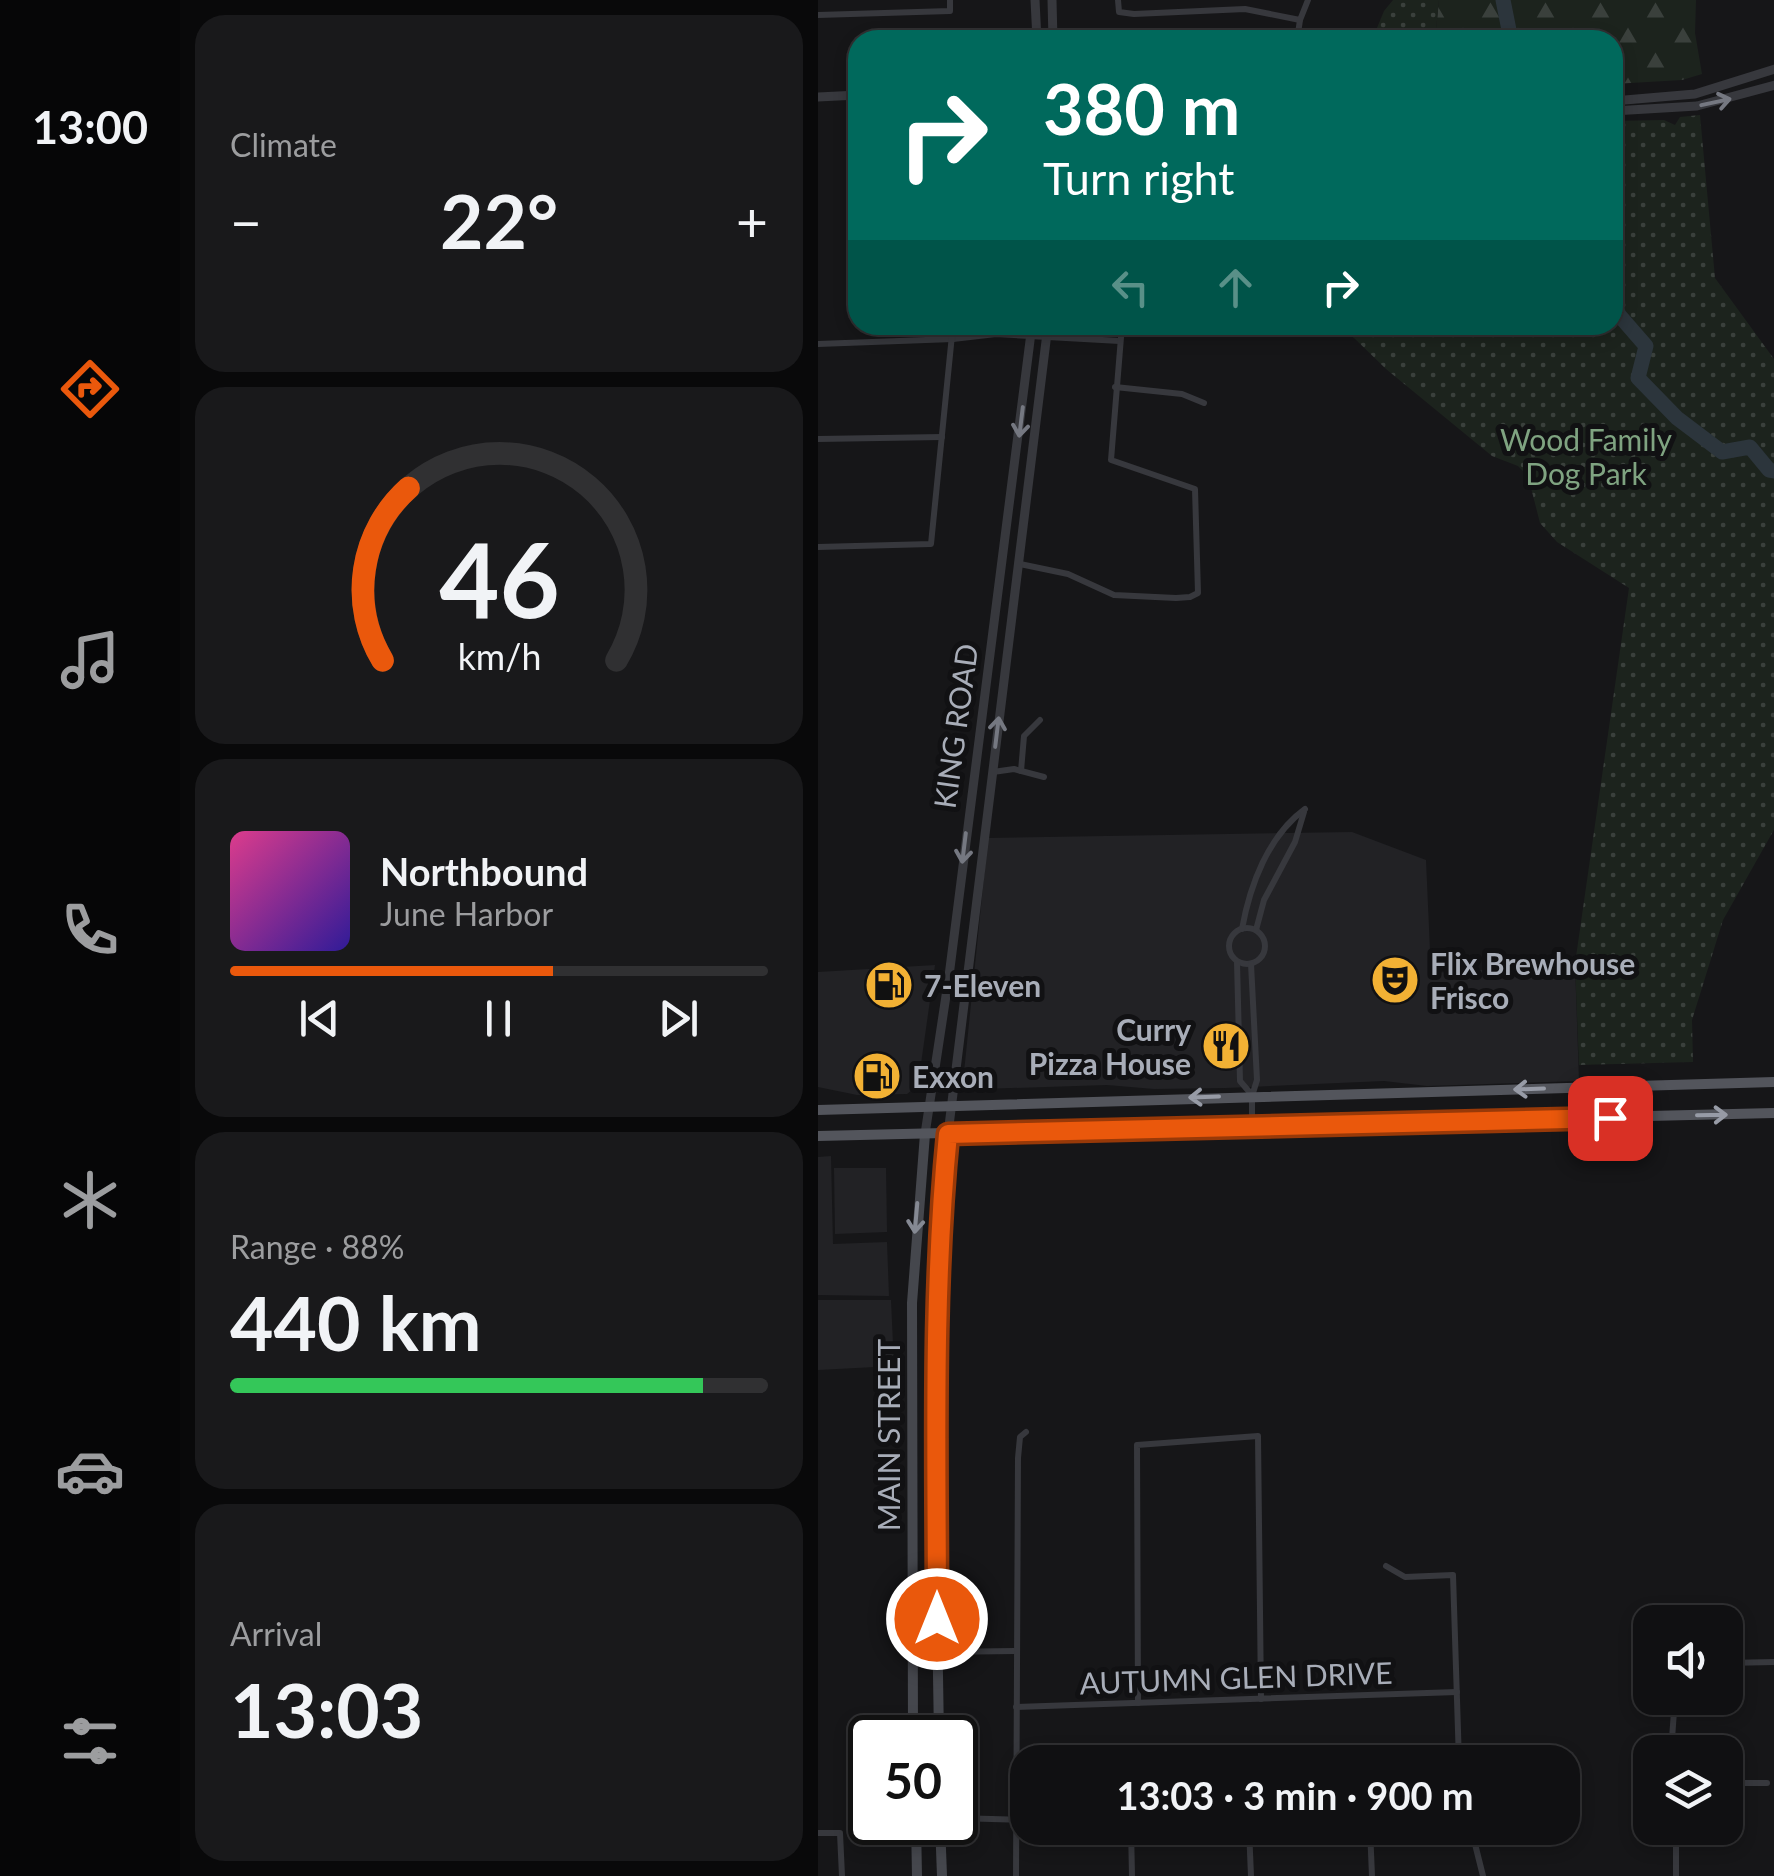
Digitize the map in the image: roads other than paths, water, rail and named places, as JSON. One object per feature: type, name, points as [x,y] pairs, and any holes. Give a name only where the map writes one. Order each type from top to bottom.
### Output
[{"type":"main road","points":[[818,1110],[1774,1082]]},
{"type":"main road","points":[[818,1136],[1774,1113]]},
{"type":"main road","name":"MAIN STREET","points":[[913,1715],[912,1304],[925,1134]]},
{"type":"main road","name":"MAIN STREET","points":[[939,1715],[936,1430],[941,1214],[948,1134]]},
{"type":"main road","points":[[913,1658],[938,1654]]},
{"type":"main road","points":[[916,1845],[917,1876]]},
{"type":"main road","points":[[941,1845],[942,1876]]},
{"type":"street","points":[[818,16],[950,12],[950,0]]},
{"type":"street","points":[[1036,0],[1037,30]]},
{"type":"street","points":[[1052,0],[1053,30]]},
{"type":"street","points":[[1118,0],[1120,12],[1245,10],[1300,20]]},
{"type":"street","points":[[1299,30],[1308,0]]},
{"type":"street","points":[[1623,100],[1696,94],[1774,69]]},
{"type":"street","points":[[1623,110],[1697,106],[1774,85]]},
{"type":"street","points":[[818,97],[848,96]]},
{"type":"street","points":[[953,338],[958,335]]},
{"type":"street","points":[[818,344],[985,335]]},
{"type":"street","name":"KING ROAD","points":[[925,1134],[949,976],[1030,335]]},
{"type":"street","name":"KING ROAD","points":[[948,1134],[1047,335]]},
{"type":"street","points":[[1076,335],[1120,341]]},
{"type":"street","points":[[1003,561],[1068,574],[1114,595],[1190,598],[1198,593],[1195,490],[1110,460],[1120,335]]},
{"type":"street","points":[[818,547],[931,544],[953,338]]},
{"type":"street","points":[[1115,387],[1182,394],[1204,403]]},
{"type":"street","points":[[818,439],[942,437]]},
{"type":"street","points":[[1021,771],[1024,736],[1040,720]]},
{"type":"street","points":[[974,770],[1021,771],[1044,777]]},
{"type":"street","points":[[1252,1096],[1240,1080],[1237,962],[1230,953],[1229,942],[1242,928],[1249,891],[1270,851],[1288,821],[1306,809],[1295,842],[1264,900],[1256,930]]},
{"type":"street","points":[[1242,928],[1256,930],[1264,940],[1264,952],[1252,964],[1257,1080],[1252,1096],[1252,1126]]},
{"type":"street","points":[[1237,962],[1252,964]]},
{"type":"street","points":[[949,976],[967,978]]},
{"type":"street","points":[[1015,1745],[1018,1458],[1020,1437],[1026,1432]]},
{"type":"street","points":[[1138,1703],[1137,1445],[1258,1436],[1262,1698]]},
{"type":"street","points":[[1386,1566],[1405,1577],[1453,1576],[1459,1745]]},
{"type":"street","points":[[938,1654],[1016,1651]]},
{"type":"street","points":[[1743,1663],[1774,1662]]},
{"type":"street","name":"AUTUMN GLEN DRIVE","points":[[1016,1708],[1457,1692]]},
{"type":"street","points":[[1743,1783],[1767,1784]]},
{"type":"street","points":[[978,1818],[1010,1819]]},
{"type":"street","points":[[818,1833],[840,1833],[842,1876]]},
{"type":"street","points":[[1015,1845],[1016,1876]]},
{"type":"street","points":[[1131,1845],[1132,1876]]},
{"type":"street","points":[[1250,1845],[1251,1876]]},
{"type":"street","points":[[1371,1845],[1372,1876]]},
{"type":"street","points":[[1475,1845],[1483,1876]]},
{"type":"street","points":[[1676,1845],[1676,1876]]},
{"type":"waterway","points":[[1503,0],[1509,30]]},
{"type":"waterway","points":[[1623,320],[1646,346],[1638,378],[1677,418],[1722,452],[1750,447],[1769,470],[1775,471]]},
{"type":"place","name":"Flix Brewhouse Frisco","points":[[1395,980]]},
{"type":"place","name":"7-Eleven","points":[[889,985]]},
{"type":"place","name":"Curry Pizza House","points":[[1226,1046]]},
{"type":"place","name":"Exxon","points":[[877,1076]]},
{"type":"park label","name":"Wood Family Dog Park","points":[[1586,456]]}]
